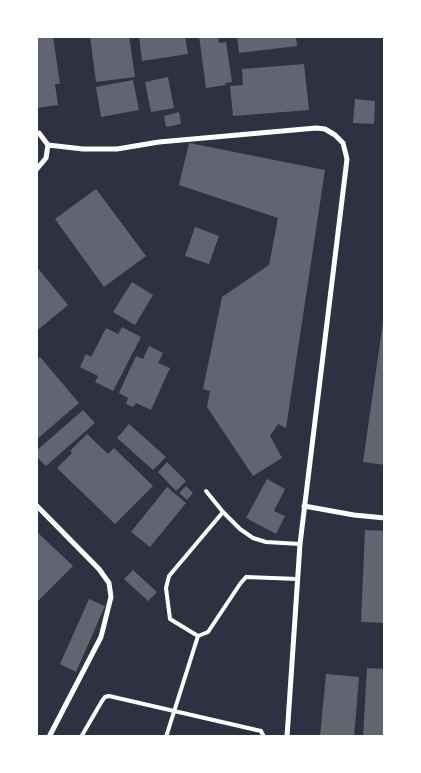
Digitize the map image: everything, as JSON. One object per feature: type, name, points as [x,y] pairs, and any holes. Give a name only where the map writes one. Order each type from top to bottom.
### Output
[{"type":"street","points":[[36,133],[39,133],[48,144],[83,149],[117,149],[159,142],[316,128],[325,129],[335,135],[343,144],[347,159],[300,544],[287,737]]},
{"type":"street","points":[[36,170],[46,158],[48,144]]},
{"type":"street","points":[[36,505],[100,569],[109,583],[111,597],[101,637],[49,737]]},
{"type":"street","points":[[304,506],[354,515],[385,518]]},
{"type":"lane","points":[[206,491],[223,512],[240,529],[253,538],[266,542],[300,544]]},
{"type":"lane","points":[[198,636],[170,619],[166,588],[169,576],[223,512]]},
{"type":"lane","points":[[198,636],[208,632],[246,577],[298,579]]},
{"type":"lane","points":[[166,737],[198,636]]},
{"type":"lane","points":[[81,737],[105,697],[109,696],[261,731],[264,737]]},
{"type":"building","points":[[36,36],[53,36],[60,84],[55,84],[58,105],[36,108]]},
{"type":"building","points":[[90,36],[129,36],[135,77],[96,82]]},
{"type":"building","points":[[139,36],[185,36],[188,54],[142,61]]},
{"type":"building","points":[[199,36],[218,36],[219,43],[226,42],[232,82],[225,83],[226,85],[206,88]]},
{"type":"building","points":[[237,36],[296,36],[297,46],[239,53]]},
{"type":"building","points":[[304,64],[309,110],[233,116],[230,86],[243,85],[242,69]]},
{"type":"building","points":[[168,77],[174,108],[151,112],[145,82]]},
{"type":"building","points":[[133,80],[139,110],[101,117],[96,87]]},
{"type":"building","points":[[355,99],[375,101],[374,124],[353,123]]},
{"type":"building","points":[[179,112],[181,124],[166,127],[164,116]]},
{"type":"building","points":[[189,143],[325,170],[286,428],[278,424],[270,436],[282,458],[253,476],[207,407],[210,391],[203,389],[222,297],[269,265],[278,218],[179,185]]},
{"type":"building","points":[[96,189],[146,256],[104,287],[55,219]]},
{"type":"building","points":[[195,227],[219,236],[209,264],[185,256]]},
{"type":"building","points":[[36,266],[68,305],[39,329],[36,326]]},
{"type":"building","points":[[132,282],[153,295],[135,325],[113,312]]},
{"type":"building","points":[[385,315],[385,465],[363,462]]},
{"type":"building","points":[[122,327],[141,337],[113,391],[95,382],[98,376],[80,367],[86,354],[91,357],[106,328],[118,334]]},
{"type":"building","points":[[149,346],[163,353],[158,363],[170,368],[151,410],[136,403],[133,407],[126,404],[128,398],[119,393],[136,356],[143,359]]},
{"type":"building","points":[[40,357],[79,403],[36,440],[36,361]]},
{"type":"building","points":[[83,410],[95,423],[46,466],[36,456],[36,451]]},
{"type":"building","points":[[129,424],[166,457],[153,470],[117,438]]},
{"type":"building","points":[[87,434],[108,454],[114,448],[153,486],[115,524],[57,468]]},
{"type":"building","points":[[167,462],[186,481],[176,491],[158,472]]},
{"type":"building","points":[[267,479],[285,489],[274,511],[285,516],[276,534],[246,518]]},
{"type":"building","points":[[186,486],[193,493],[187,500],[179,493]]},
{"type":"building","points":[[167,487],[186,503],[150,547],[131,532]]},
{"type":"building","points":[[365,530],[385,531],[385,623],[361,622]]},
{"type":"building","points":[[36,531],[73,566],[36,603]]},
{"type":"building","points":[[133,570],[157,592],[148,601],[124,579]]},
{"type":"building","points":[[89,599],[105,606],[76,672],[60,664]]},
{"type":"building","points":[[367,668],[385,669],[385,737],[363,737]]},
{"type":"building","points":[[326,674],[359,677],[354,737],[320,737]]}]
